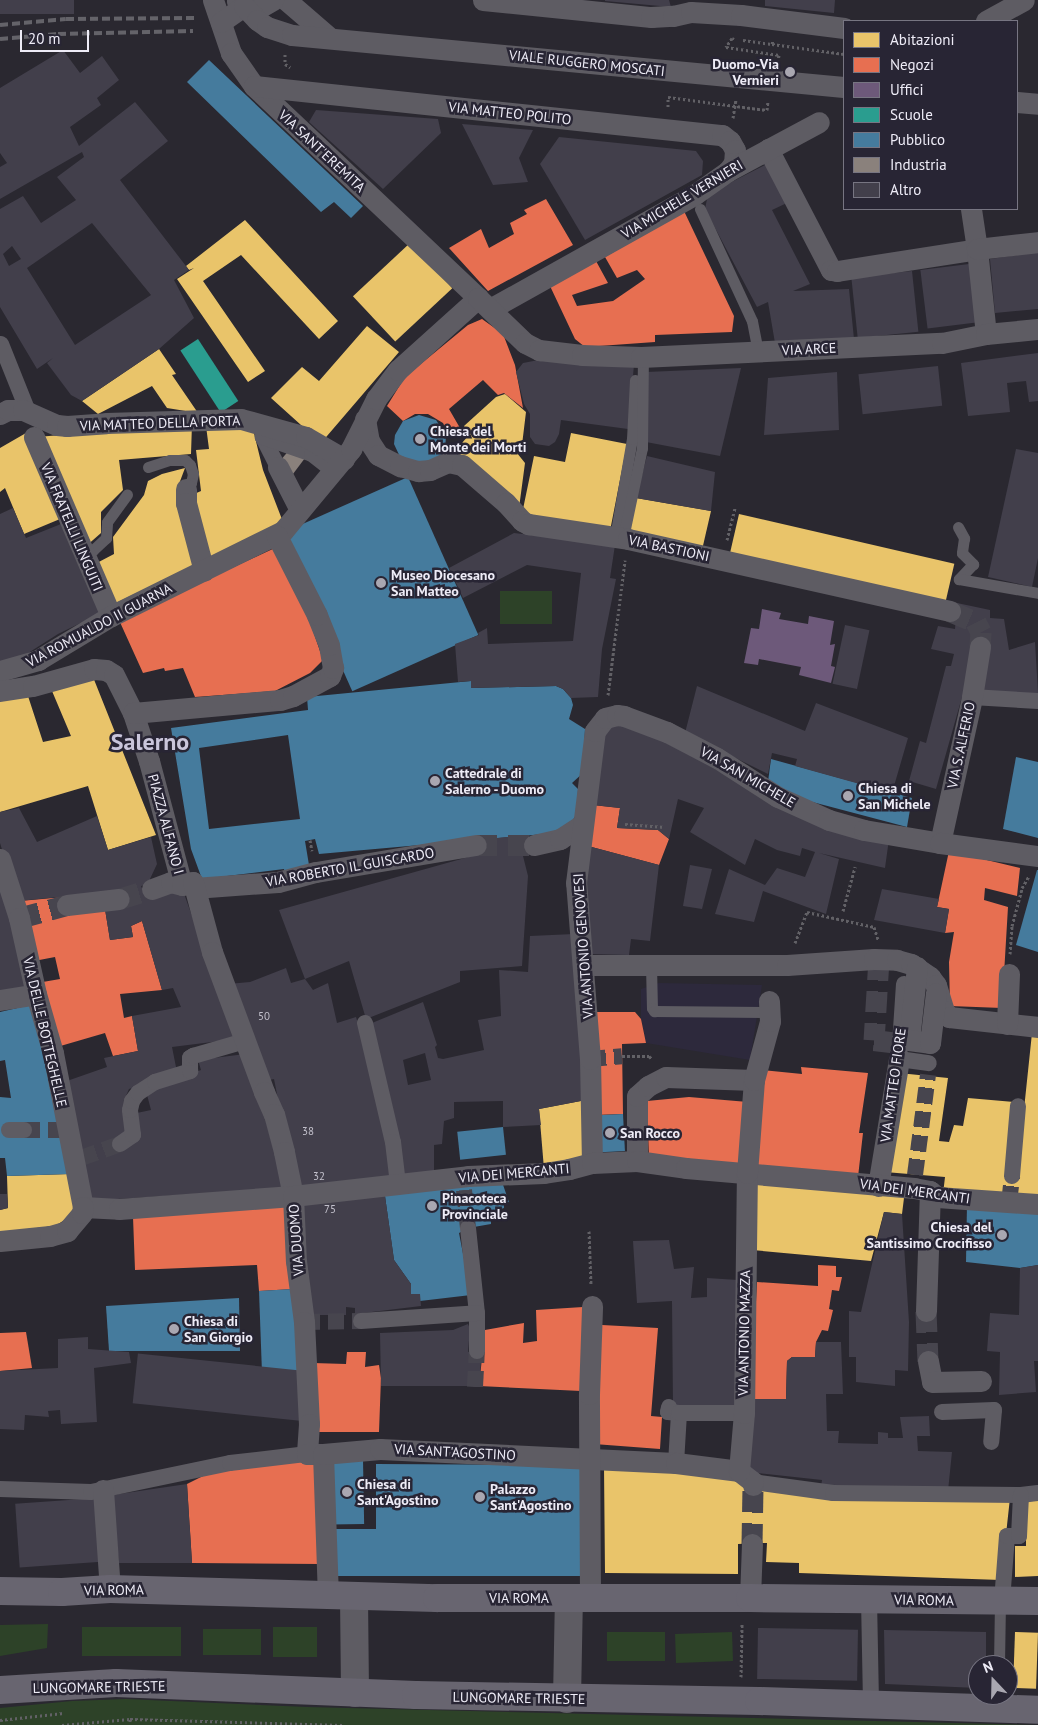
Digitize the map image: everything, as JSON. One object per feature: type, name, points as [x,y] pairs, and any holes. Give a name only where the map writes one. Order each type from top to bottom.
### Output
[{"type":"main road","name":"VIA ROMA","points":[[0,1591],[62,1592],[110,1589],[341,1596],[868,1599],[1038,1602]]},
{"type":"main road","name":"LUNGOMARE TRIESTE","points":[[0,1690],[116,1683],[355,1693],[567,1699],[740,1700],[871,1704],[968,1702]]},
{"type":"main road","name":"LUNGOMARE TRIESTE","points":[[1014,1705],[1038,1710]]},
{"type":"street","name":"VIA SANT'EREMITA","points":[[213,0],[231,53],[254,86],[484,304]]},
{"type":"street","points":[[222,22],[240,3],[261,7],[273,0]]},
{"type":"street","points":[[286,0],[330,38]]},
{"type":"street","points":[[483,0],[652,17],[691,12],[761,12],[843,28]]},
{"type":"street","points":[[691,12],[709,0]]},
{"type":"street","points":[[988,20],[1024,0]]},
{"type":"street","name":"VIALE RUGGERO MOSCATI","points":[[240,3],[257,20],[268,27],[292,35],[843,87]]},
{"type":"street","name":"VIA MATTEO POLITO","points":[[254,86],[722,135],[730,141],[736,150],[734,163],[728,171]]},
{"type":"street","points":[[1018,102],[1038,104]]},
{"type":"street","name":"VIA MICHELE VERNIERI","points":[[288,524],[343,459],[381,391],[398,370],[484,304],[547,278],[694,195],[728,171],[819,122]]},
{"type":"street","points":[[768,149],[831,270],[1038,242]]},
{"type":"street","points":[[971,210],[986,334]]},
{"type":"street","name":"VIA ARCE","points":[[484,304],[525,343],[539,350],[640,357],[942,343],[986,334],[1038,328]]},
{"type":"street","points":[[1,344],[29,414]]},
{"type":"street","name":"VIA MATTEO DELLA PORTA","points":[[0,414],[15,409],[67,426],[106,423],[241,420],[300,434],[343,459],[367,449],[408,469]]},
{"type":"street","points":[[366,419],[369,441],[378,455]]},
{"type":"street","name":"VIA FRATELLI LINGUITI","points":[[34,437],[111,616]]},
{"type":"street","points":[[134,713],[280,700],[299,693],[330,676],[333,668],[329,646],[288,524],[278,467],[263,437],[312,454],[343,459]]},
{"type":"street","name":"VIA BASTIONI","points":[[408,469],[423,471],[448,462],[458,463],[506,503],[522,521],[622,538],[950,611]]},
{"type":"street","points":[[186,489],[186,502],[204,571]]},
{"type":"street","name":"VIA ROMUALDO II GUARNA","points":[[0,671],[38,660],[111,616],[204,571],[288,524]]},
{"type":"street","name":"VIA S. ALFERIO","points":[[940,843],[972,697],[980,647]]},
{"type":"street","name":"VIA ROMUALDO II GUARNA","points":[[0,691],[29,687],[21,666]]},
{"type":"street","name":"PIAZZA ALFANO I","points":[[29,687],[94,669],[106,670],[118,681],[134,713],[190,886]]},
{"type":"street","points":[[972,697],[1038,701]]},
{"type":"street","name":"VIA SAN MICHELE","points":[[594,731],[605,718],[617,715],[624,716],[675,736],[717,758],[778,798],[829,820],[864,830],[940,843],[1034,865]]},
{"type":"street","name":"VIA ANTONIO GENOVESI","points":[[592,1163],[590,1059],[576,883],[594,731]]},
{"type":"street","points":[[534,845],[560,839],[583,824]]},
{"type":"street","name":"VIA ROBERTO IL GUISCARDO","points":[[190,886],[278,882],[316,872],[476,844]]},
{"type":"street","name":"VIA DELLE BOTTEGHELLE","points":[[0,859],[19,918],[36,994],[53,1053],[65,1130],[77,1159],[83,1207]]},
{"type":"street","name":"PIAZZA ALFANO I","points":[[152,889],[171,882],[190,886]]},
{"type":"street","name":"VIA DUOMO","points":[[190,886],[215,960],[274,1114],[293,1196],[296,1260],[304,1322],[309,1424],[341,1596]]},
{"type":"street","points":[[68,906],[119,899]]},
{"type":"street","points":[[583,965],[779,965],[890,959],[906,962],[910,976],[909,1040],[930,1043],[937,987]]},
{"type":"street","points":[[1007,1024],[1008,974]]},
{"type":"street","points":[[910,976],[930,977],[937,987],[946,1015],[956,1019],[1038,1027]]},
{"type":"street","name":"VIA MATTEO FIORE","points":[[878,1186],[910,976]]},
{"type":"street","points":[[0,1000],[36,994]]},
{"type":"street","name":"VIA ANTONIO MAZZA","points":[[749,1479],[744,1413],[747,1173],[754,1080],[770,1021],[769,1007]]},
{"type":"street","points":[[365,1023],[393,1142],[398,1184]]},
{"type":"street","points":[[120,1144],[134,1135],[130,1110],[132,1101],[138,1093],[155,1082],[190,1071],[190,1058],[193,1056],[245,1041]]},
{"type":"street","points":[[898,1059],[929,1066]]},
{"type":"street","points":[[637,1161],[637,1096],[660,1078],[754,1080]]},
{"type":"street","points":[[1012,1176],[1018,1106]]},
{"type":"street","name":"VIA DEI MERCANTI","points":[[83,1207],[119,1209],[293,1196],[468,1176],[569,1170],[592,1163],[637,1161],[878,1186],[919,1184],[937,1197],[1038,1204]]},
{"type":"street","points":[[919,1184],[926,1311]]},
{"type":"street","points":[[0,1241],[50,1236],[67,1231],[82,1213],[83,1207]]},
{"type":"street","points":[[468,1228],[477,1313],[476,1351]]},
{"type":"street","points":[[567,1699],[579,1598],[588,1459],[592,1306]]},
{"type":"street","points":[[361,1321],[477,1313]]},
{"type":"street","points":[[928,1361],[932,1382],[981,1381]]},
{"type":"street","points":[[685,1464],[674,1410],[744,1413]]},
{"type":"street","points":[[942,1412],[994,1410],[991,1442]]},
{"type":"street","name":"VIA SANT'AGOSTINO","points":[[315,1454],[380,1449],[685,1464],[749,1479]]},
{"type":"street","points":[[0,1489],[92,1492],[230,1463],[315,1454]]},
{"type":"street","points":[[749,1479],[833,1494],[1021,1495],[1038,1492]]},
{"type":"street","points":[[103,1490],[110,1589]]},
{"type":"street","points":[[1001,1601],[1007,1536],[1019,1536],[1021,1495]]},
{"type":"street","points":[[746,1598],[752,1544]]},
{"type":"street","points":[[341,1596],[355,1693]]},
{"type":"street","points":[[868,1599],[871,1704]]},
{"type":"lane","points":[[700,209],[752,321],[758,352]]},
{"type":"lane","points":[[622,538],[642,448],[640,357]]},
{"type":"lane","points":[[148,467],[170,460],[185,460],[190,464],[193,474],[191,483],[186,489]]},
{"type":"lane","points":[[84,554],[93,550],[106,538],[107,522],[127,494]]},
{"type":"lane","points":[[958,527],[964,538],[962,553],[973,564],[959,579],[1038,593]]},
{"type":"lane","points":[[651,965],[652,1008],[654,1011],[769,1007]]},
{"type":"lane","points":[[999,1655],[1001,1601]]},
{"type":"path","points":[[761,12],[772,44]]},
{"type":"path","points":[[677,108],[668,107],[668,97],[767,110],[779,54],[726,46],[732,38],[843,54]]},
{"type":"path","points":[[289,50],[285,52],[285,64],[298,68]]},
{"type":"path","points":[[722,560],[736,508]]},
{"type":"path","points":[[594,731],[608,698],[622,538]]},
{"type":"path","points":[[624,824],[665,826]]},
{"type":"path","points":[[1008,974],[1012,926],[1022,888],[1034,865]]},
{"type":"path","points":[[843,911],[855,868]]},
{"type":"path","points":[[779,965],[807,912],[874,927]]},
{"type":"path","points":[[589,1231],[592,1306]]},
{"type":"path","points":[[740,1700],[746,1598]]},
{"type":"path","points":[[130,1719],[130,1725]]},
{"type":"path","points":[[62,1725],[130,1719],[342,1725]]},
{"type":"shaded area","points":[[659,983],[762,985],[750,1060],[646,1043],[641,1019],[641,989]]},
{"type":"green space","points":[[500,591],[552,591],[552,624],[500,624]]},
{"type":"green space","points":[[48,1624],[47,1648],[0,1656],[0,1625]]},
{"type":"green space","points":[[82,1627],[181,1627],[181,1656],[82,1656]]},
{"type":"green space","points":[[273,1627],[317,1627],[317,1657],[273,1657]]},
{"type":"green space","points":[[203,1629],[261,1629],[261,1655],[203,1655]]},
{"type":"green space","points":[[607,1632],[665,1632],[665,1661],[607,1661]]},
{"type":"green space","points":[[732,1632],[733,1661],[676,1663],[675,1634]]},
{"type":"green space","points":[[126,1699],[307,1707],[1038,1725],[0,1725],[0,1708],[72,1701]]},
{"type":"building: Abitazioni","points":[[245,220],[338,321],[319,339],[241,255],[203,281],[265,371],[248,382],[177,279],[194,268],[189,270],[186,266]]},
{"type":"building: Abitazioni","points":[[410,243],[452,288],[395,342],[353,296]]},
{"type":"building: Abitazioni","points":[[367,326],[399,352],[321,443],[271,398],[302,367],[319,381]]},
{"type":"building: Abitazioni","points":[[159,349],[176,374],[172,375],[198,413],[167,408],[152,386],[98,414],[82,401]]},
{"type":"building: Abitazioni","points":[[505,394],[526,412],[522,445],[517,453],[525,463],[519,508],[462,462],[454,452],[469,435],[464,426],[496,397]]},
{"type":"building: Abitazioni","points":[[192,424],[191,454],[119,460],[123,490],[101,512],[101,533],[85,547],[37,437]]},
{"type":"building: Abitazioni","points":[[252,425],[263,470],[283,522],[208,558],[192,495],[201,491],[196,450],[209,449],[206,426]]},
{"type":"building: Abitazioni","points":[[26,433],[60,519],[24,534],[5,488],[0,492],[0,448]]},
{"type":"building: Abitazioni","points":[[571,433],[627,444],[610,531],[522,514],[534,456],[565,462]]},
{"type":"building: Abitazioni","points":[[185,468],[176,492],[194,565],[112,605],[93,565],[114,554],[113,537],[144,495],[148,481],[162,474]]},
{"type":"building: Abitazioni","points":[[636,498],[711,511],[702,550],[629,532]]},
{"type":"building: Abitazioni","points":[[739,514],[954,564],[945,605],[730,555]]},
{"type":"building: Abitazioni","points":[[93,677],[156,835],[108,850],[88,786],[0,812],[0,698],[27,693],[43,742],[71,736],[52,691]]},
{"type":"building: Abitazioni","points":[[1032,1033],[1038,1033],[1038,1199],[943,1194],[945,1177],[885,1172],[899,1073],[948,1078],[939,1141],[949,1142],[954,1125],[963,1126],[968,1098],[1014,1102],[1017,1176]]},
{"type":"building: Abitazioni","points":[[586,1100],[587,1160],[544,1169],[539,1109]]},
{"type":"building: Abitazioni","points":[[70,1174],[74,1214],[55,1226],[0,1232],[0,1210],[8,1208],[7,1176]]},
{"type":"building: Abitazioni","points":[[755,1183],[905,1190],[902,1214],[884,1212],[871,1261],[752,1250]]},
{"type":"building: Abitazioni","points":[[604,1467],[678,1471],[743,1481],[1010,1498],[1001,1580],[799,1573],[799,1563],[766,1562],[767,1543],[738,1544],[738,1574],[605,1573]]},
{"type":"building: Abitazioni","points":[[1026,1500],[1038,1500],[1038,1576],[1015,1577],[1015,1546],[1026,1546]]},
{"type":"building: Abitazioni","points":[[1015,1632],[1038,1633],[1036,1689],[1018,1688],[1018,1655],[1014,1655]]},
{"type":"building: Negozi","points":[[546,199],[573,245],[488,291],[449,248],[481,229],[489,248],[514,234],[510,223],[527,214],[524,210]]},
{"type":"building: Negozi","points":[[684,211],[734,316],[732,332],[655,335],[655,342],[585,347],[575,339],[550,286],[596,261],[608,283],[572,295],[577,306],[613,301],[645,279],[637,270],[617,278],[605,257]]},
{"type":"building: Negozi","points":[[482,319],[503,334],[515,365],[523,408],[504,393],[498,395],[483,380],[449,409],[460,428],[450,437],[443,423],[428,414],[415,414],[403,421],[387,406],[405,377],[468,325]]},
{"type":"building: Negozi","points":[[277,547],[310,622],[323,660],[310,673],[275,691],[195,697],[183,668],[165,671],[164,668],[143,673],[119,620]]},
{"type":"building: Negozi","points":[[593,805],[620,808],[617,828],[658,830],[669,839],[659,865],[588,846]]},
{"type":"building: Negozi","points":[[949,851],[1020,868],[1017,896],[985,888],[984,900],[1008,907],[1002,1008],[950,1006],[949,962],[954,932],[945,933],[949,909],[937,907]]},
{"type":"building: Negozi","points":[[64,897],[104,903],[110,940],[133,937],[131,926],[142,921],[162,990],[120,994],[124,1018],[132,1016],[138,1051],[113,1056],[105,1033],[57,1047],[37,983],[60,979],[55,957],[34,961],[20,901]]},
{"type":"building: Negozi","points":[[594,1012],[635,1012],[641,1019],[646,1043],[622,1044],[623,1114],[594,1115]]},
{"type":"building: Negozi","points":[[801,1067],[868,1073],[859,1133],[863,1133],[858,1177],[753,1165],[762,1070],[802,1074]]},
{"type":"building: Negozi","points":[[689,1097],[748,1102],[741,1166],[649,1159],[647,1101]]},
{"type":"building: Negozi","points":[[284,1204],[293,1289],[259,1291],[257,1265],[135,1270],[133,1217]]},
{"type":"building: Negozi","points":[[818,1265],[836,1266],[836,1277],[842,1277],[839,1291],[832,1290],[829,1309],[833,1310],[828,1331],[822,1330],[816,1342],[815,1357],[792,1357],[787,1361],[786,1399],[751,1399],[757,1282],[818,1286]]},
{"type":"building: Negozi","points":[[583,1307],[581,1391],[479,1386],[485,1330],[524,1323],[523,1343],[537,1341],[536,1310]]},
{"type":"building: Negozi","points":[[602,1325],[658,1328],[651,1416],[662,1417],[660,1449],[594,1444]]},
{"type":"building: Negozi","points":[[26,1332],[32,1368],[0,1371],[0,1333]]},
{"type":"building: Negozi","points":[[347,1352],[366,1352],[365,1367],[379,1365],[381,1378],[379,1432],[314,1432],[313,1363],[346,1364]]},
{"type":"building: Negozi","points":[[318,1459],[321,1564],[192,1563],[187,1484],[213,1471]]},
{"type":"building: Uffici","points":[[762,609],[781,613],[779,619],[808,624],[809,616],[834,621],[830,645],[835,644],[831,666],[835,667],[831,683],[799,675],[801,667],[759,659],[758,665],[744,663],[751,628],[759,629]]},
{"type":"building: Scuole","points":[[198,339],[238,401],[221,412],[180,350]]},
{"type":"building: Pubblico","points":[[209,60],[363,206],[351,218],[334,202],[321,212],[187,82]]},
{"type":"building: Pubblico","name":"Chiesa del Monte dei Morti","points":[[419,415],[436,420],[446,435],[445,452],[432,465],[401,459],[394,444],[395,435],[403,421]]},
{"type":"building: Pubblico","name":"Museo Diocesano San Matteo","points":[[408,477],[478,635],[352,691],[282,533]]},
{"type":"building: Pubblico","name":"Cattedrale di Salerno - Duomo","points":[[471,681],[471,688],[556,686],[563,689],[571,698],[573,705],[569,719],[585,729],[583,773],[572,783],[578,789],[577,813],[566,832],[319,854],[315,839],[305,841],[310,871],[285,875],[284,869],[202,879],[191,849],[171,728],[308,710],[307,697]],"holes":[[[288,735],[300,819],[209,829],[199,748]]]},
{"type":"building: Pubblico","points":[[1016,757],[1038,762],[1038,838],[1003,829]]},
{"type":"building: Pubblico","name":"Chiesa di San Michele","points":[[771,759],[912,798],[907,827],[801,799],[768,782]]},
{"type":"building: Pubblico","points":[[1038,870],[1038,952],[1016,945]]},
{"type":"building: Pubblico","points":[[35,1004],[70,1174],[7,1176],[5,1158],[0,1158],[0,1097],[11,1098],[5,1060],[0,1061],[0,1012]]},
{"type":"building: Pubblico","name":"San Rocco","points":[[623,1114],[625,1151],[596,1152],[594,1116]]},
{"type":"building: Pubblico","points":[[503,1127],[506,1155],[460,1160],[457,1132]]},
{"type":"building: Pubblico","points":[[501,1179],[509,1202],[504,1203],[504,1208],[491,1212],[491,1224],[468,1228],[459,1233],[471,1295],[420,1301],[420,1294],[411,1294],[411,1284],[394,1260],[384,1189]]},
{"type":"building: Pubblico","name":"Chiesa del Santissimo Crocifisso","points":[[967,1204],[1038,1209],[1038,1265],[1020,1268],[966,1262]]},
{"type":"building: Pubblico","points":[[293,1289],[305,1371],[262,1373],[259,1291]]},
{"type":"building: Pubblico","name":"Chiesa di San Giorgio","points":[[239,1298],[240,1351],[109,1351],[106,1306]]},
{"type":"building: Pubblico","name":"Chiesa di Sant'Agostino","points":[[363,1459],[364,1524],[330,1525],[329,1460]]},
{"type":"building: Pubblico","name":"Palazzo Sant'Agostino","points":[[376,1464],[584,1465],[584,1576],[332,1576],[333,1529],[376,1529]]},
{"type":"building: Industria","points":[[291,448],[305,458],[293,474],[279,462]]},
{"type":"building: Altro","points":[[0,0],[74,0],[74,14],[0,14]]},
{"type":"building: Altro","points":[[669,0],[671,7],[605,1]]},
{"type":"building: Altro","points":[[765,0],[835,0],[834,13],[765,6]]},
{"type":"building: Altro","points":[[63,50],[80,73],[102,56],[119,80],[97,98],[101,105],[70,127],[79,146],[135,102],[168,141],[120,180],[189,270],[174,280],[194,318],[159,349],[82,401],[71,395],[47,363],[53,358],[37,369],[0,307],[0,209],[23,196],[41,223],[76,200],[57,177],[84,157],[82,152],[0,199],[0,167],[7,163],[0,153],[0,88]],"holes":[[[92,223],[151,295],[75,345],[27,268]],[[12,246],[21,259],[9,266],[3,254]]]},
{"type":"building: Altro","points":[[316,110],[438,119],[441,133],[383,189],[309,122]]},
{"type":"building: Altro","points":[[462,124],[533,130],[519,158],[528,182],[493,185]]},
{"type":"building: Altro","points":[[559,137],[696,151],[703,161],[702,175],[585,240],[540,164]]},
{"type":"building: Altro","points":[[769,163],[789,202],[772,210],[810,284],[793,291],[849,289],[854,339],[775,343],[768,302],[757,307],[705,209],[708,194]]},
{"type":"building: Altro","points":[[1038,252],[1038,309],[995,313],[990,259]]},
{"type":"building: Altro","points":[[969,264],[976,323],[928,329],[920,270]]},
{"type":"building: Altro","points":[[912,271],[918,332],[858,338],[851,277]]},
{"type":"building: Altro","points":[[1038,353],[1038,401],[1029,402],[1026,381],[1007,383],[1010,412],[968,416],[961,363]]},
{"type":"building: Altro","points":[[554,357],[634,365],[628,429],[561,420],[559,434],[555,442],[549,446],[535,444],[530,437],[530,414],[524,404],[516,372],[523,363]]},
{"type":"building: Altro","points":[[938,366],[942,406],[863,414],[858,374]]},
{"type":"building: Altro","points":[[741,368],[720,456],[646,442],[646,372]]},
{"type":"building: Altro","points":[[837,372],[839,430],[764,435],[768,378]]},
{"type":"building: Altro","points":[[1016,449],[1038,453],[1038,558],[1032,587],[988,577]]},
{"type":"building: Altro","points":[[647,456],[715,472],[711,511],[636,498]]},
{"type":"building: Altro","points":[[13,508],[26,538],[61,524],[101,613],[58,634],[25,655],[0,664],[0,514]]},
{"type":"building: Altro","points":[[514,533],[615,545],[610,578],[616,579],[602,649],[598,697],[571,698],[563,689],[556,686],[471,688],[471,681],[458,682],[455,644],[479,635],[478,633],[487,628],[488,644],[573,641],[581,573],[527,565],[463,598],[449,568]]},
{"type":"building: Altro","points":[[957,603],[990,610],[990,618],[1004,619],[1009,650],[1035,642],[1038,693],[977,694],[962,697],[936,789],[909,781],[920,741],[926,743],[946,666],[951,666],[954,654],[931,649],[938,626],[955,629]]},
{"type":"building: Altro","points":[[845,625],[869,630],[857,689],[833,684]]},
{"type":"building: Altro","points":[[697,686],[805,731],[816,703],[908,738],[892,793],[795,766],[797,759],[772,753],[768,774],[685,733]]},
{"type":"building: Altro","points":[[602,722],[643,731],[703,762],[778,806],[889,839],[885,868],[819,853],[839,859],[826,914],[763,891],[754,922],[715,914],[729,869],[765,885],[777,868],[805,877],[815,852],[802,848],[800,856],[777,850],[755,839],[745,865],[690,832],[704,808],[678,799],[669,839],[658,830],[617,828],[620,808],[593,805]]},
{"type":"building: Altro","points":[[19,808],[37,842],[97,816],[108,850],[151,837],[157,864],[150,879],[151,884],[141,886],[145,895],[182,888],[236,1039],[172,1047],[177,1072],[129,1089],[125,1098],[132,1114],[151,1110],[146,1091],[201,1070],[198,1060],[245,1054],[288,1188],[87,1201],[64,1082],[107,1067],[104,1058],[138,1051],[132,1016],[181,1007],[173,988],[162,990],[142,921],[131,926],[133,937],[110,940],[104,903],[90,894],[18,901],[0,843],[0,812]]},
{"type":"building: Altro","points":[[518,836],[528,876],[522,966],[460,971],[460,982],[366,1019],[349,961],[305,979],[279,910],[479,854],[476,840]]},
{"type":"building: Altro","points":[[588,846],[659,865],[650,941],[631,939],[629,955],[588,954],[585,893]]},
{"type":"building: Altro","points":[[690,865],[712,869],[702,909],[683,906]]},
{"type":"building: Altro","points":[[0,879],[30,990],[0,996]]},
{"type":"building: Altro","points":[[882,889],[939,899],[937,907],[949,909],[945,933],[874,920]]},
{"type":"building: Altro","points":[[574,934],[586,1100],[539,1109],[541,1125],[503,1127],[503,1101],[454,1102],[454,1118],[444,1121],[442,1144],[434,1145],[434,1172],[401,1177],[372,1023],[423,1002],[437,1045],[435,1047],[438,1058],[443,1059],[484,1050],[478,1020],[501,1016],[499,970],[528,972],[530,936]],"holes":[[[425,1053],[431,1080],[408,1085],[403,1060]]]},
{"type":"building: Altro","points":[[286,968],[291,983],[305,979],[313,990],[328,983],[337,1023],[356,1017],[377,1088],[395,1180],[296,1189],[274,1079],[264,1081],[228,984],[250,982]]},
{"type":"building: Altro","points":[[384,1189],[394,1260],[411,1284],[411,1294],[420,1294],[421,1306],[355,1314],[355,1308],[346,1307],[346,1315],[307,1315],[297,1198]]},
{"type":"building: Altro","points":[[0,1194],[7,1194],[8,1208],[0,1210]]},
{"type":"building: Altro","points":[[884,1212],[902,1214],[909,1322],[908,1371],[895,1370],[895,1386],[856,1382],[856,1357],[849,1357],[849,1311],[861,1312]]},
{"type":"building: Altro","points":[[669,1240],[674,1269],[694,1267],[691,1298],[707,1297],[707,1278],[738,1280],[737,1405],[673,1407],[672,1301],[637,1303],[633,1241]]},
{"type":"building: Altro","points":[[1038,1265],[1038,1361],[1034,1361],[1036,1392],[999,1395],[1000,1352],[987,1351],[990,1313],[1019,1315],[1020,1268]]},
{"type":"building: Altro","points":[[468,1324],[470,1329],[468,1352],[482,1350],[479,1386],[381,1386],[380,1333],[453,1330]]},
{"type":"building: Altro","points":[[88,1337],[88,1349],[129,1352],[131,1363],[94,1368],[97,1422],[61,1424],[60,1410],[48,1411],[49,1417],[25,1415],[24,1430],[0,1429],[0,1371],[58,1368],[58,1339]]},
{"type":"building: Altro","points":[[816,1342],[841,1342],[843,1394],[826,1394],[827,1431],[839,1431],[838,1443],[878,1444],[878,1432],[888,1433],[888,1438],[903,1438],[900,1417],[929,1416],[930,1436],[917,1436],[918,1451],[952,1452],[948,1491],[821,1487],[822,1480],[748,1472],[751,1399],[786,1399],[787,1361],[792,1357],[815,1357]]},
{"type":"building: Altro","points":[[138,1353],[305,1371],[300,1421],[133,1403]]},
{"type":"building: Altro","points":[[187,1484],[192,1563],[119,1563],[112,1495]]},
{"type":"building: Altro","points":[[97,1498],[101,1562],[20,1568],[15,1504]]},
{"type":"building: Altro","points":[[758,1628],[858,1630],[857,1681],[757,1679]]},
{"type":"building: Altro","points":[[884,1630],[986,1632],[986,1655],[968,1655],[968,1688],[885,1684]]},
{"type":"tunnel","points":[[950,611],[976,622],[981,632],[980,647]]},
{"type":"tunnel","points":[[476,845],[534,845]]},
{"type":"tunnel","points":[[119,899],[152,889]]},
{"type":"tunnel","points":[[19,918],[67,905]]},
{"type":"tunnel","points":[[879,959],[874,1040],[900,1043]]},
{"type":"tunnel","points":[[590,1059],[622,1056]]},
{"type":"tunnel","points":[[915,1175],[928,1075]]},
{"type":"tunnel","points":[[24,1130],[63,1130]]},
{"type":"tunnel","points":[[81,1158],[120,1144]]},
{"type":"tunnel","points":[[1009,1202],[1012,1176]]},
{"type":"tunnel","points":[[464,1190],[468,1228]]},
{"type":"tunnel","points":[[926,1311],[928,1361]]},
{"type":"tunnel","points":[[304,1322],[361,1321]]},
{"type":"tunnel","points":[[475,1387],[477,1351]]},
{"type":"tunnel","points":[[752,1544],[753,1485]]},
{"type":"railway","points":[[0,25],[66,19],[195,18]]},
{"type":"railway","points":[[0,39],[58,34],[193,31]]},
{"type":"place","name":"Duomo-Via Vernieri","points":[[790,72]]},
{"type":"place","name":"Chiesa del Monte dei Morti","points":[[420,439]]},
{"type":"place","name":"Museo Diocesano San Matteo","points":[[381,583]]},
{"type":"place","name":"Cattedrale di Salerno - Duomo","points":[[435,781]]},
{"type":"place","name":"Chiesa di San Michele","points":[[848,796]]},
{"type":"place","name":"San Rocco","points":[[610,1133]]},
{"type":"place","name":"Pinacoteca Provinciale","points":[[432,1206]]},
{"type":"place","name":"Chiesa del Santissimo Crocifisso","points":[[1002,1235]]},
{"type":"place","name":"Chiesa di San Giorgio","points":[[174,1329]]},
{"type":"place","name":"Chiesa di Sant'Agostino","points":[[347,1492]]},
{"type":"place","name":"Palazzo Sant'Agostino","points":[[480,1497]]},
{"type":"district","name":"Salerno","points":[[150,742]]}]
